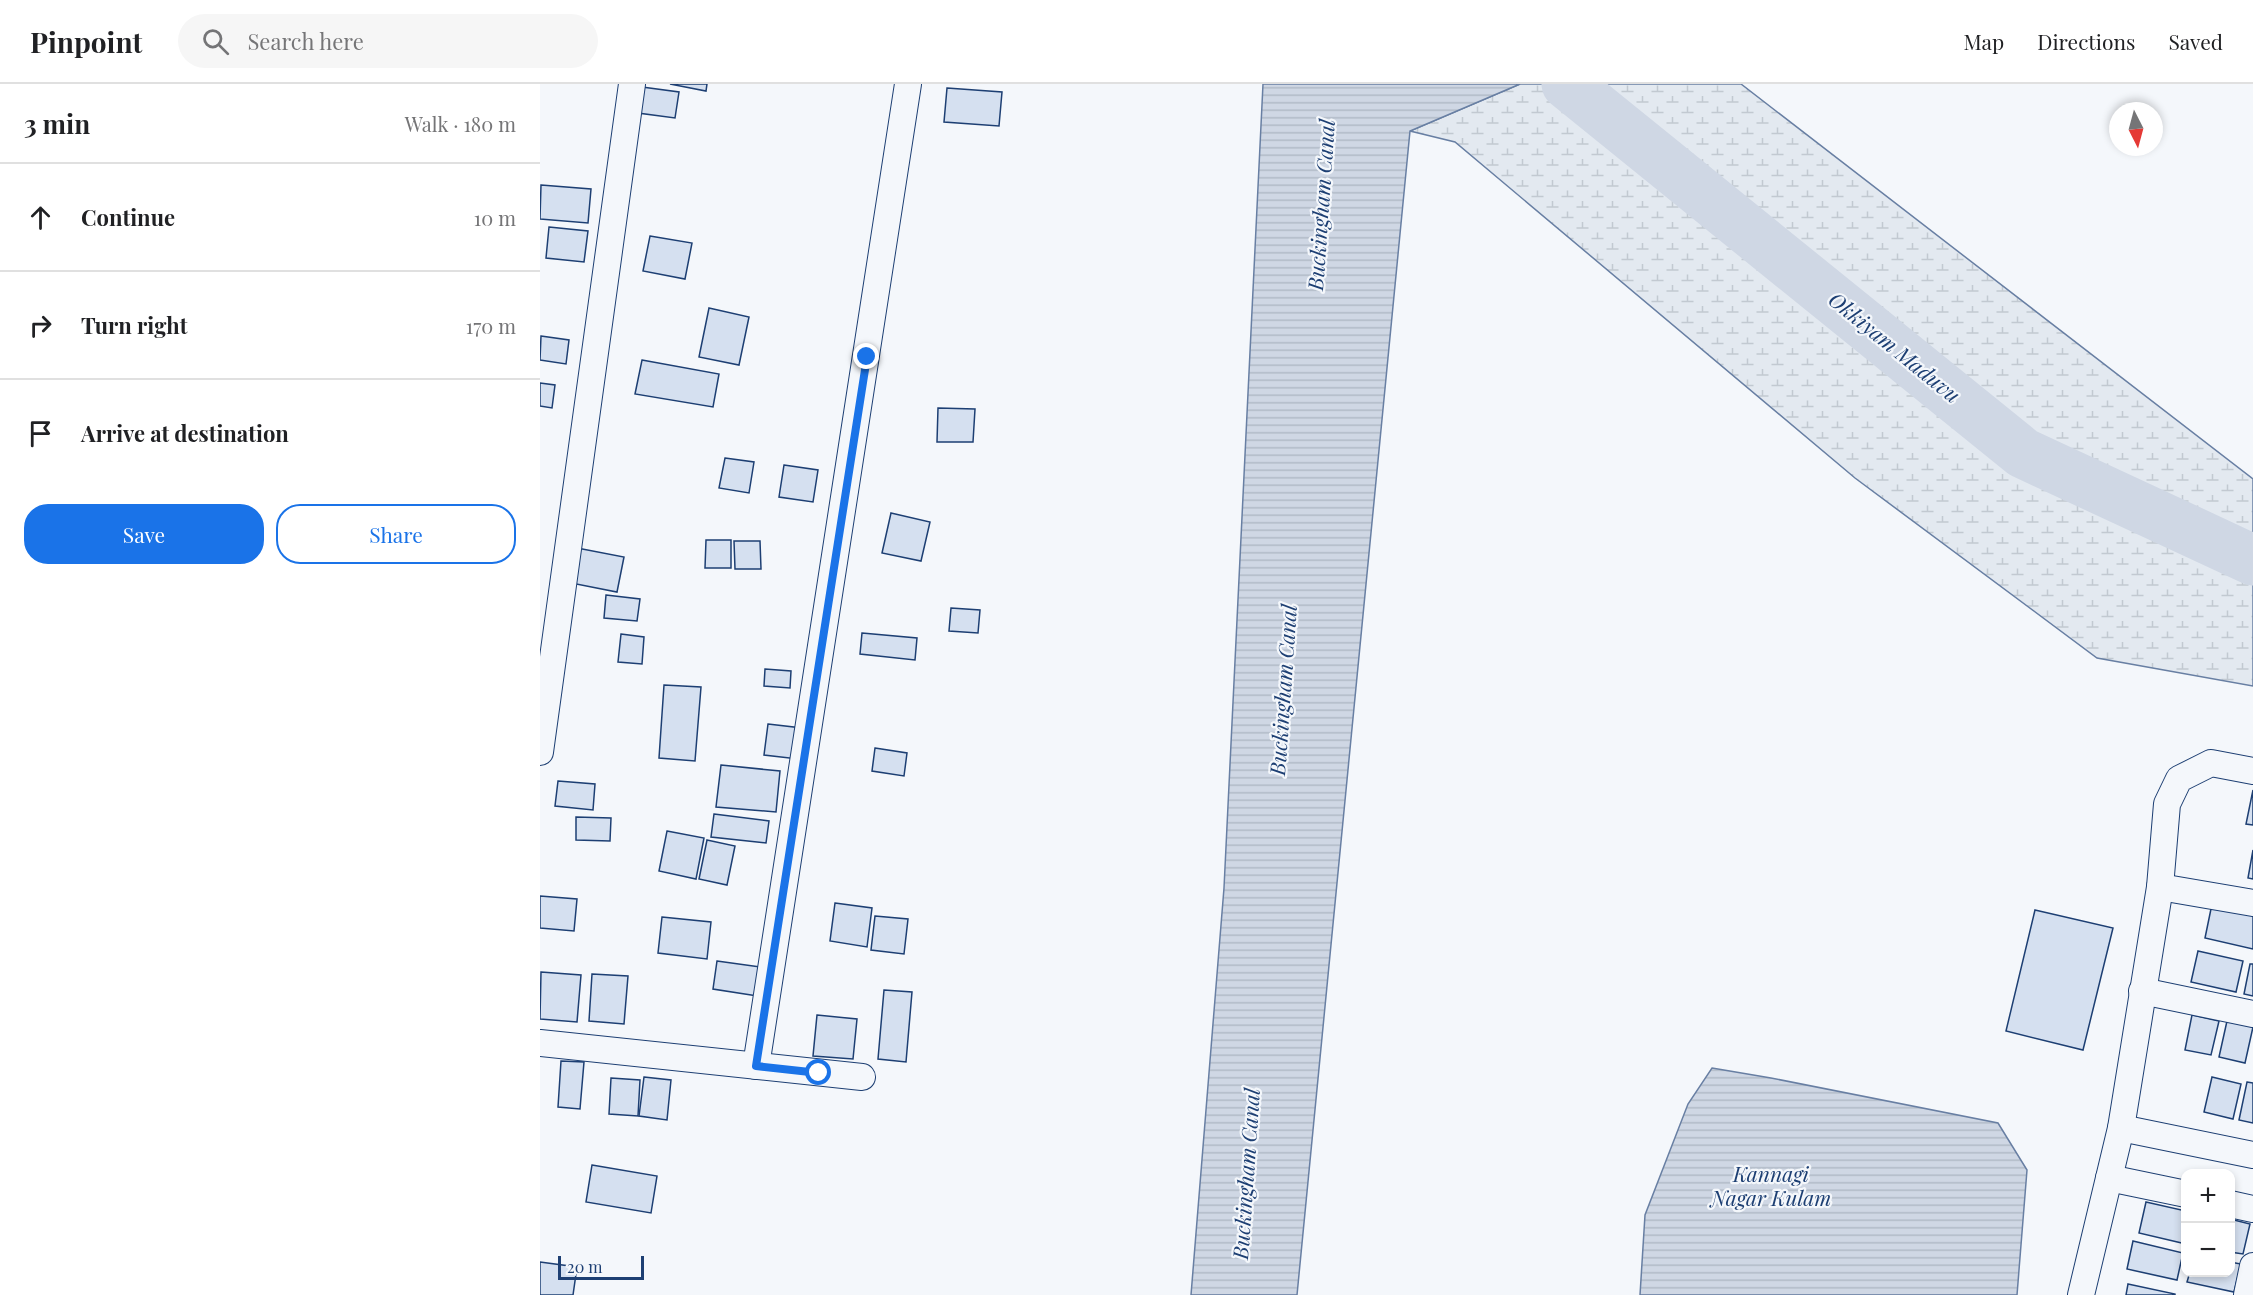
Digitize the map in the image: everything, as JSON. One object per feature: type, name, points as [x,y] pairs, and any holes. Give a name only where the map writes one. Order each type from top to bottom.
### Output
[{"type":"street","points":[[540,752],[632,84]]},
{"type":"street","points":[[756,1066],[908,84]]},
{"type":"street","points":[[2081,1295],[2121,1128],[2160,887],[2167,804],[2180,779],[2211,763],[2253,771]]},
{"type":"street","points":[[2160,887],[2253,903]]},
{"type":"street","points":[[2142,991],[2253,1014]]},
{"type":"street","points":[[540,1043],[862,1077]]},
{"type":"street","points":[[2121,1128],[2253,1155]]},
{"type":"street","points":[[2109,1178],[2181,1193]]},
{"type":"street","points":[[2235,1205],[2253,1209]]},
{"type":"street","points":[[2247,1295],[2253,1266]]},
{"type":"green space","points":[[1520,84],[1741,84],[2253,479],[2253,686],[2097,658],[1855,478],[1455,142],[1410,131]]},
{"type":"water","name":"Buckingham Canal","points":[[1263,84],[1520,84],[1410,131],[1297,1295],[1191,1295],[1224,888]]},
{"type":"water","name":"Kannagi Nagar Kulam","points":[[1712,1068],[1998,1123],[2027,1170],[2017,1295],[1640,1295],[1645,1215],[1688,1104]]},
{"type":"building","points":[[670,84],[707,84],[706,91]]},
{"type":"building","points":[[642,87],[679,92],[675,118],[638,113]]},
{"type":"building","points":[[947,88],[1002,92],[999,126],[944,122]]},
{"type":"building","points":[[541,185],[591,189],[588,223],[540,219]]},
{"type":"building","points":[[549,227],[588,231],[584,262],[546,258]]},
{"type":"building","points":[[650,236],[692,243],[685,279],[643,271]]},
{"type":"building","points":[[709,308],[749,317],[739,365],[699,357]]},
{"type":"building","points":[[541,336],[569,340],[566,364],[540,360]]},
{"type":"building","points":[[642,360],[719,374],[713,407],[635,394]]},
{"type":"building","points":[[540,383],[555,385],[552,408],[540,406]]},
{"type":"building","points":[[938,408],[975,409],[973,442],[937,442]]},
{"type":"building","points":[[725,458],[754,462],[749,493],[719,488]]},
{"type":"building","points":[[784,465],[818,470],[813,502],[779,497]]},
{"type":"building","points":[[891,513],[930,522],[921,561],[882,553]]},
{"type":"building","points":[[706,540],[731,540],[731,568],[705,568]]},
{"type":"building","points":[[734,541],[760,541],[761,569],[735,569]]},
{"type":"building","points":[[572,547],[624,557],[617,592],[566,582]]},
{"type":"building","points":[[606,595],[640,599],[637,621],[604,618]]},
{"type":"building","points":[[951,608],[980,610],[978,633],[949,631]]},
{"type":"building","points":[[862,633],[917,638],[915,660],[860,654]]},
{"type":"building","points":[[621,634],[644,637],[642,664],[618,662]]},
{"type":"building","points":[[765,669],[791,671],[790,688],[764,686]]},
{"type":"building","points":[[664,685],[701,687],[695,761],[659,758]]},
{"type":"building","points":[[768,724],[802,728],[798,759],[764,755]]},
{"type":"building","points":[[875,748],[907,753],[904,776],[872,771]]},
{"type":"building","points":[[721,765],[780,771],[776,812],[716,807]]},
{"type":"building","points":[[558,781],[595,784],[593,810],[555,806]]},
{"type":"building","points":[[2253,790],[2253,825],[2246,824]]},
{"type":"building","points":[[714,814],[769,821],[766,843],[711,837]]},
{"type":"building","points":[[576,817],[611,818],[610,841],[576,840]]},
{"type":"building","points":[[667,831],[704,838],[696,879],[659,871]]},
{"type":"building","points":[[707,840],[735,846],[727,885],[699,879]]},
{"type":"building","points":[[2253,850],[2253,879],[2248,878]]},
{"type":"building","points":[[540,896],[577,899],[574,931],[540,928]]},
{"type":"building","points":[[835,903],[872,908],[867,947],[830,941]]},
{"type":"building","points":[[2212,904],[2253,913],[2253,949],[2205,938]]},
{"type":"building","points":[[2035,910],[2113,928],[2083,1050],[2006,1031]]},
{"type":"building","points":[[875,916],[908,919],[904,954],[871,950]]},
{"type":"building","points":[[662,917],[711,922],[707,959],[658,953]]},
{"type":"building","points":[[2198,951],[2243,961],[2236,992],[2191,982]]},
{"type":"building","points":[[717,961],[768,968],[764,997],[713,989]]},
{"type":"building","points":[[2250,964],[2253,964],[2253,996],[2244,994]]},
{"type":"building","points":[[541,972],[581,975],[577,1022],[540,1019]]},
{"type":"building","points":[[592,974],[628,976],[624,1024],[589,1021]]},
{"type":"building","points":[[884,990],[912,992],[906,1062],[878,1059]]},
{"type":"building","points":[[817,1015],[857,1019],[853,1059],[813,1056]]},
{"type":"building","points":[[2192,1015],[2219,1021],[2211,1055],[2185,1050]]},
{"type":"building","points":[[2227,1021],[2253,1027],[2245,1063],[2219,1057]]},
{"type":"building","points":[[561,1061],[584,1062],[580,1109],[558,1107]]},
{"type":"building","points":[[644,1077],[671,1080],[667,1120],[639,1116]]},
{"type":"building","points":[[2212,1077],[2241,1084],[2233,1119],[2204,1112]]},
{"type":"building","points":[[611,1078],[640,1080],[638,1116],[609,1114]]},
{"type":"building","points":[[2247,1082],[2253,1083],[2253,1123],[2239,1120]]},
{"type":"building","points":[[592,1165],[657,1176],[651,1213],[586,1202]]},
{"type":"building","points":[[2146,1202],[2181,1210],[2181,1243],[2139,1233]]},
{"type":"building","points":[[2235,1220],[2250,1224],[2243,1254],[2235,1253]]},
{"type":"building","points":[[2133,1241],[2181,1253],[2177,1280],[2127,1269]]},
{"type":"building","points":[[540,1262],[577,1267],[573,1295],[540,1295]]},
{"type":"building","points":[[2235,1263],[2241,1264],[2234,1292],[2187,1282],[2188,1277],[2235,1277]]},
{"type":"building","points":[[2128,1284],[2175,1294],[2175,1295],[2126,1295]]},
{"type":"waterway","name":"Okkiyam Maduvu","points":[[1567,84],[2023,453],[2253,560]]},
{"type":"route","points":[[819,1073],[756,1066],[867,357]]}]
